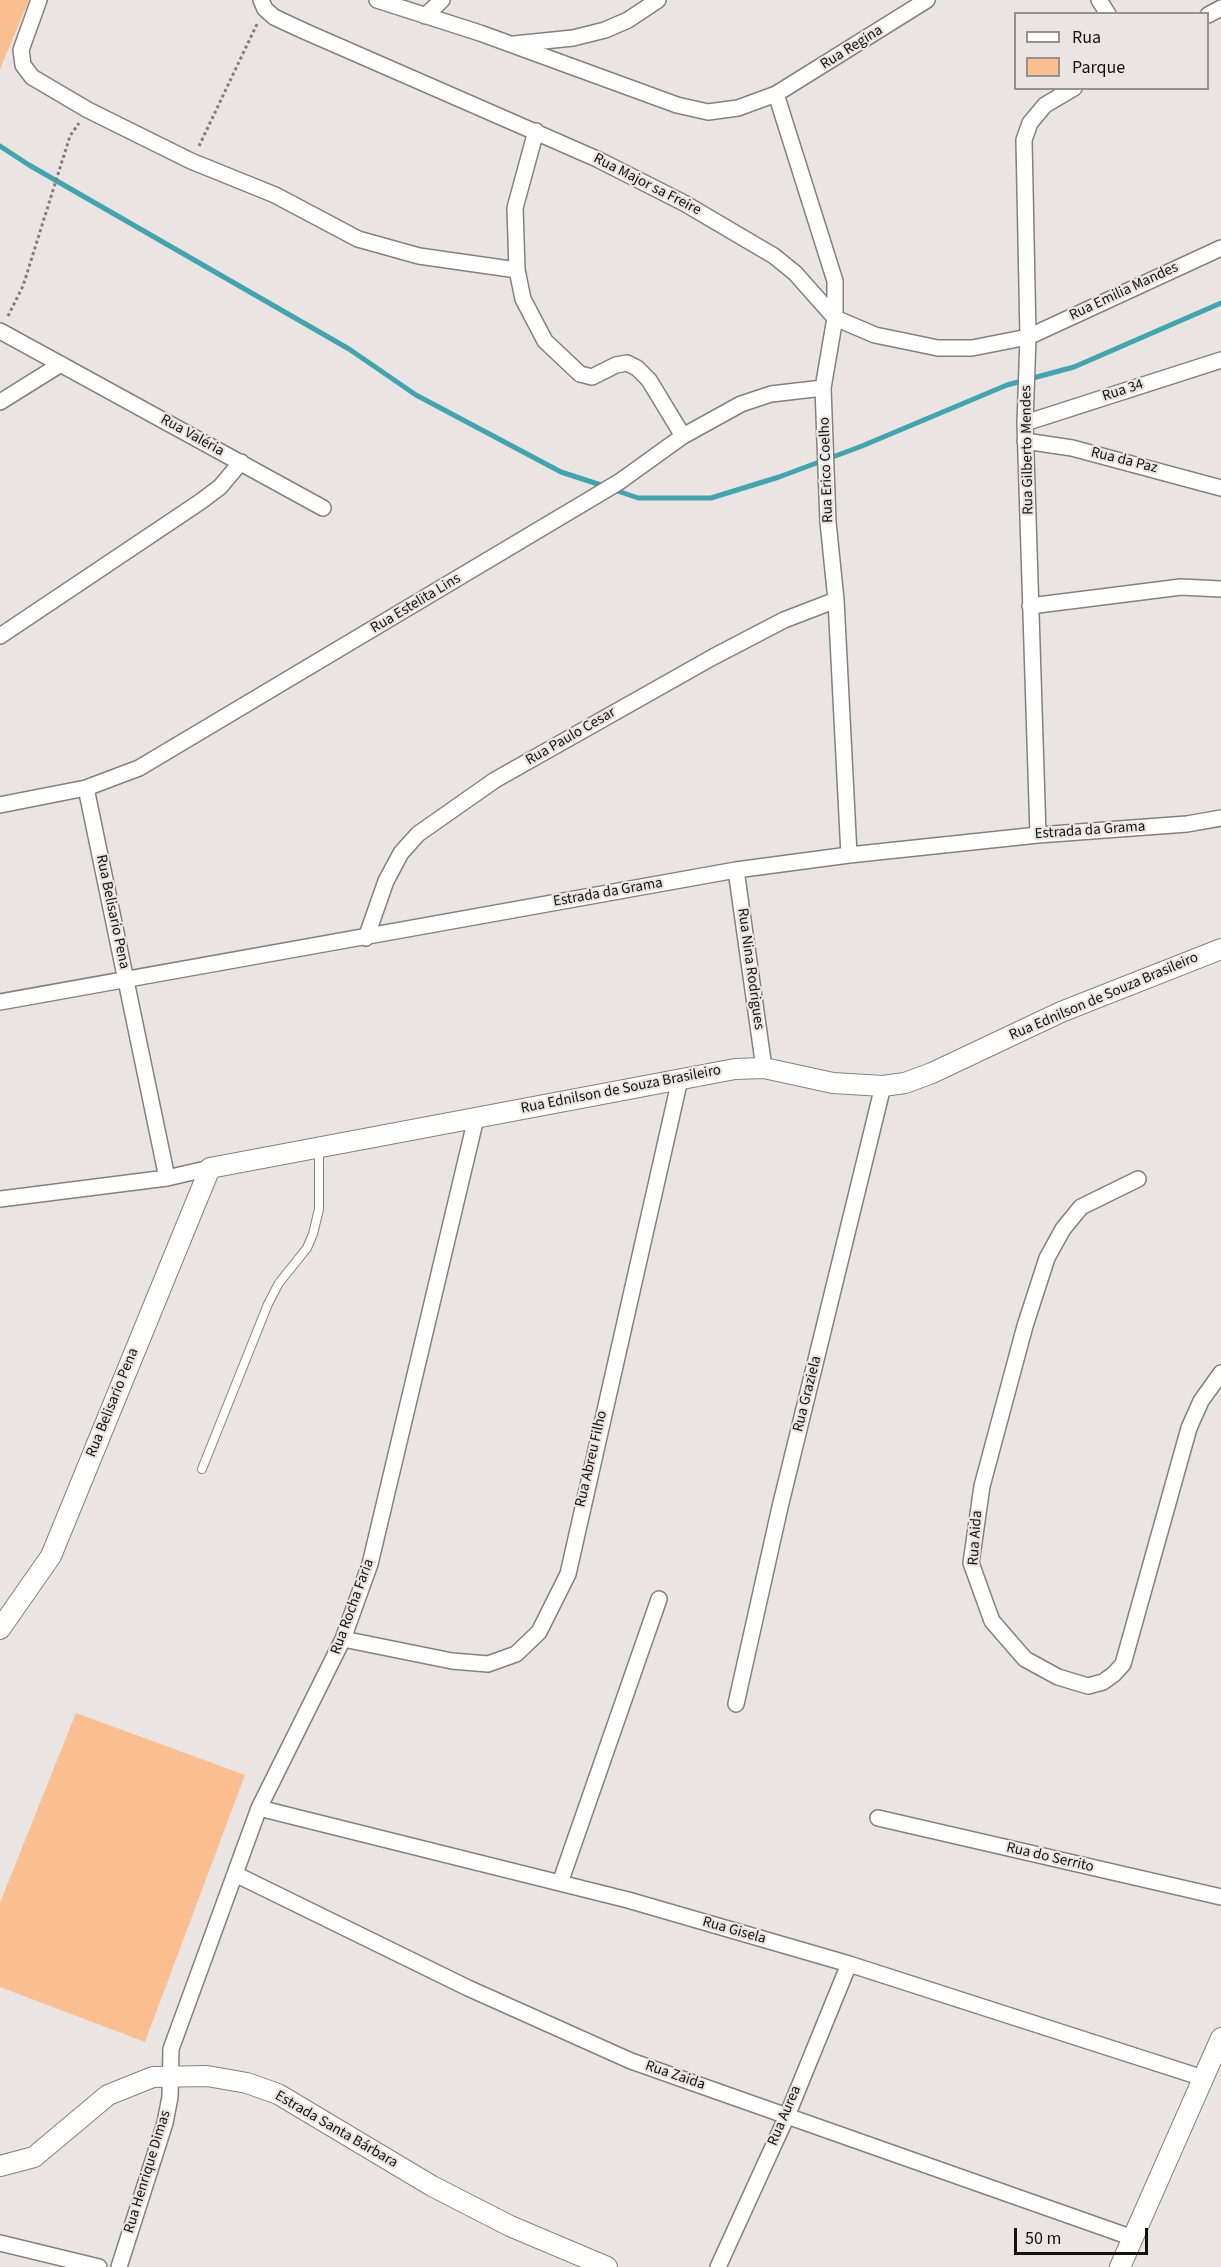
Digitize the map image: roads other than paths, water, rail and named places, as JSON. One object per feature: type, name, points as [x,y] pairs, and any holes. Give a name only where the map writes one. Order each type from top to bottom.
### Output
[{"type":"street","points":[[39,0],[21,50],[23,65],[32,77],[88,110],[191,161],[275,195],[358,239],[419,256],[517,270]]},
{"type":"street","points":[[377,0],[677,105],[708,112],[738,108],[776,94]]},
{"type":"street","points":[[425,16],[442,0]]},
{"type":"street","points":[[510,45],[573,38],[605,30],[628,20],[658,0]]},
{"type":"street","name":"Rua Regina","points":[[776,94],[927,0]]},
{"type":"street","name":"Rua Major sa Freire","points":[[263,5],[274,16],[392,71],[536,131],[684,203],[751,242],[795,273],[836,318],[875,335],[938,348],[972,348],[1028,337]]},
{"type":"street","name":"Rua Gilberto Mendes","points":[[1038,835],[1025,441],[1028,337],[1024,140],[1030,123],[1045,105],[1071,90]]},
{"type":"street","name":"Rua Erico Coelho","points":[[776,94],[832,263],[835,281],[836,318],[824,388],[828,522],[836,600],[849,855]]},
{"type":"street","points":[[536,131],[515,208],[517,270],[523,299],[528,310],[545,341],[580,374],[592,377],[616,365],[627,363],[637,368],[649,380],[683,436]]},
{"type":"street","name":"Rua Emilia Mandes","points":[[1028,337],[1221,248]]},
{"type":"street","name":"Rua Valéria","points":[[0,331],[323,508]]},
{"type":"street","name":"Rua 34","points":[[1025,423],[1221,360]]},
{"type":"street","points":[[0,402],[61,364]]},
{"type":"street","name":"Rua Estelita Lins","points":[[0,805],[86,788],[139,768],[619,482],[683,436],[741,404],[771,394],[824,388]]},
{"type":"street","name":"Rua da Paz","points":[[1025,441],[1072,448],[1221,488]]},
{"type":"street","points":[[0,636],[200,502],[225,482],[241,462]]},
{"type":"street","points":[[1030,606],[1181,587],[1221,589]]},
{"type":"street","name":"Rua Paulo Cesar","points":[[366,938],[386,881],[401,853],[418,834],[495,780],[713,657],[784,620],[836,600]]},
{"type":"street","name":"Rua Belisario Pena","points":[[86,788],[167,1178]]},
{"type":"street","name":"Estrada da Grama","points":[[0,1002],[736,870],[849,855],[1038,835],[1187,824],[1221,818]]},
{"type":"street","name":"Rua Nina Rodrigues","points":[[736,870],[764,1068]]},
{"type":"street","name":"Rua Ednilson de Souza Brasileiro","points":[[0,1199],[167,1178],[319,1146],[735,1070],[764,1068],[833,1083],[884,1086],[905,1083],[932,1073],[1061,1012],[1221,949]]},
{"type":"street","name":"Rua Abreu Filho","points":[[344,1639],[452,1661],[488,1664],[516,1654],[539,1632],[568,1574],[680,1079]]},
{"type":"street","name":"Rua Graziela","points":[[736,1704],[780,1507],[884,1086]]},
{"type":"street","name":"Rua Rocha Faria","points":[[171,2075],[171,2049],[259,1808],[344,1639],[370,1564],[476,1118]]},
{"type":"street","name":"Rua Belisario Pena","points":[[0,1629],[51,1556],[210,1168]]},
{"type":"street","name":"Rua Aida","points":[[1138,1179],[1081,1207],[1064,1229],[1047,1258],[1025,1326],[982,1486],[971,1563],[992,1621],[1025,1659],[1058,1677],[1089,1686],[1103,1682],[1123,1664],[1189,1428],[1201,1401],[1221,1373]]},
{"type":"street","points":[[560,1883],[659,1599]]},
{"type":"street","name":"Rua Gisela","points":[[259,1808],[560,1883],[849,1964],[1203,2078]]},
{"type":"street","name":"Rua do Serrito","points":[[878,1818],[1221,1897]]},
{"type":"street","name":"Rua Zaida","points":[[235,1874],[468,1988],[631,2061],[1133,2238]]},
{"type":"street","name":"Rua Aurea","points":[[718,2267],[787,2116],[849,1964]]},
{"type":"street","points":[[1120,2267],[1221,2038]]},
{"type":"street","name":"Rua Henrique Dimas","points":[[119,2267],[165,2123],[171,2075]]},
{"type":"street","name":"Estrada Santa Bárbara","points":[[0,2166],[34,2157],[108,2095],[153,2077],[207,2076],[247,2083],[278,2094],[432,2186],[585,2262],[607,2267]]},
{"type":"street","points":[[0,2243],[99,2267]]},
{"type":"lane","points":[[202,1469],[268,1304],[279,1282],[307,1248],[313,1234],[319,1209],[319,1146]]},
{"type":"waterway","points":[[0,146],[29,165],[349,349],[416,395],[561,472],[604,486]]},
{"type":"waterway","points":[[612,489],[638,498],[711,498],[779,477],[862,446],[1007,385],[1074,367],[1221,303]]}]
